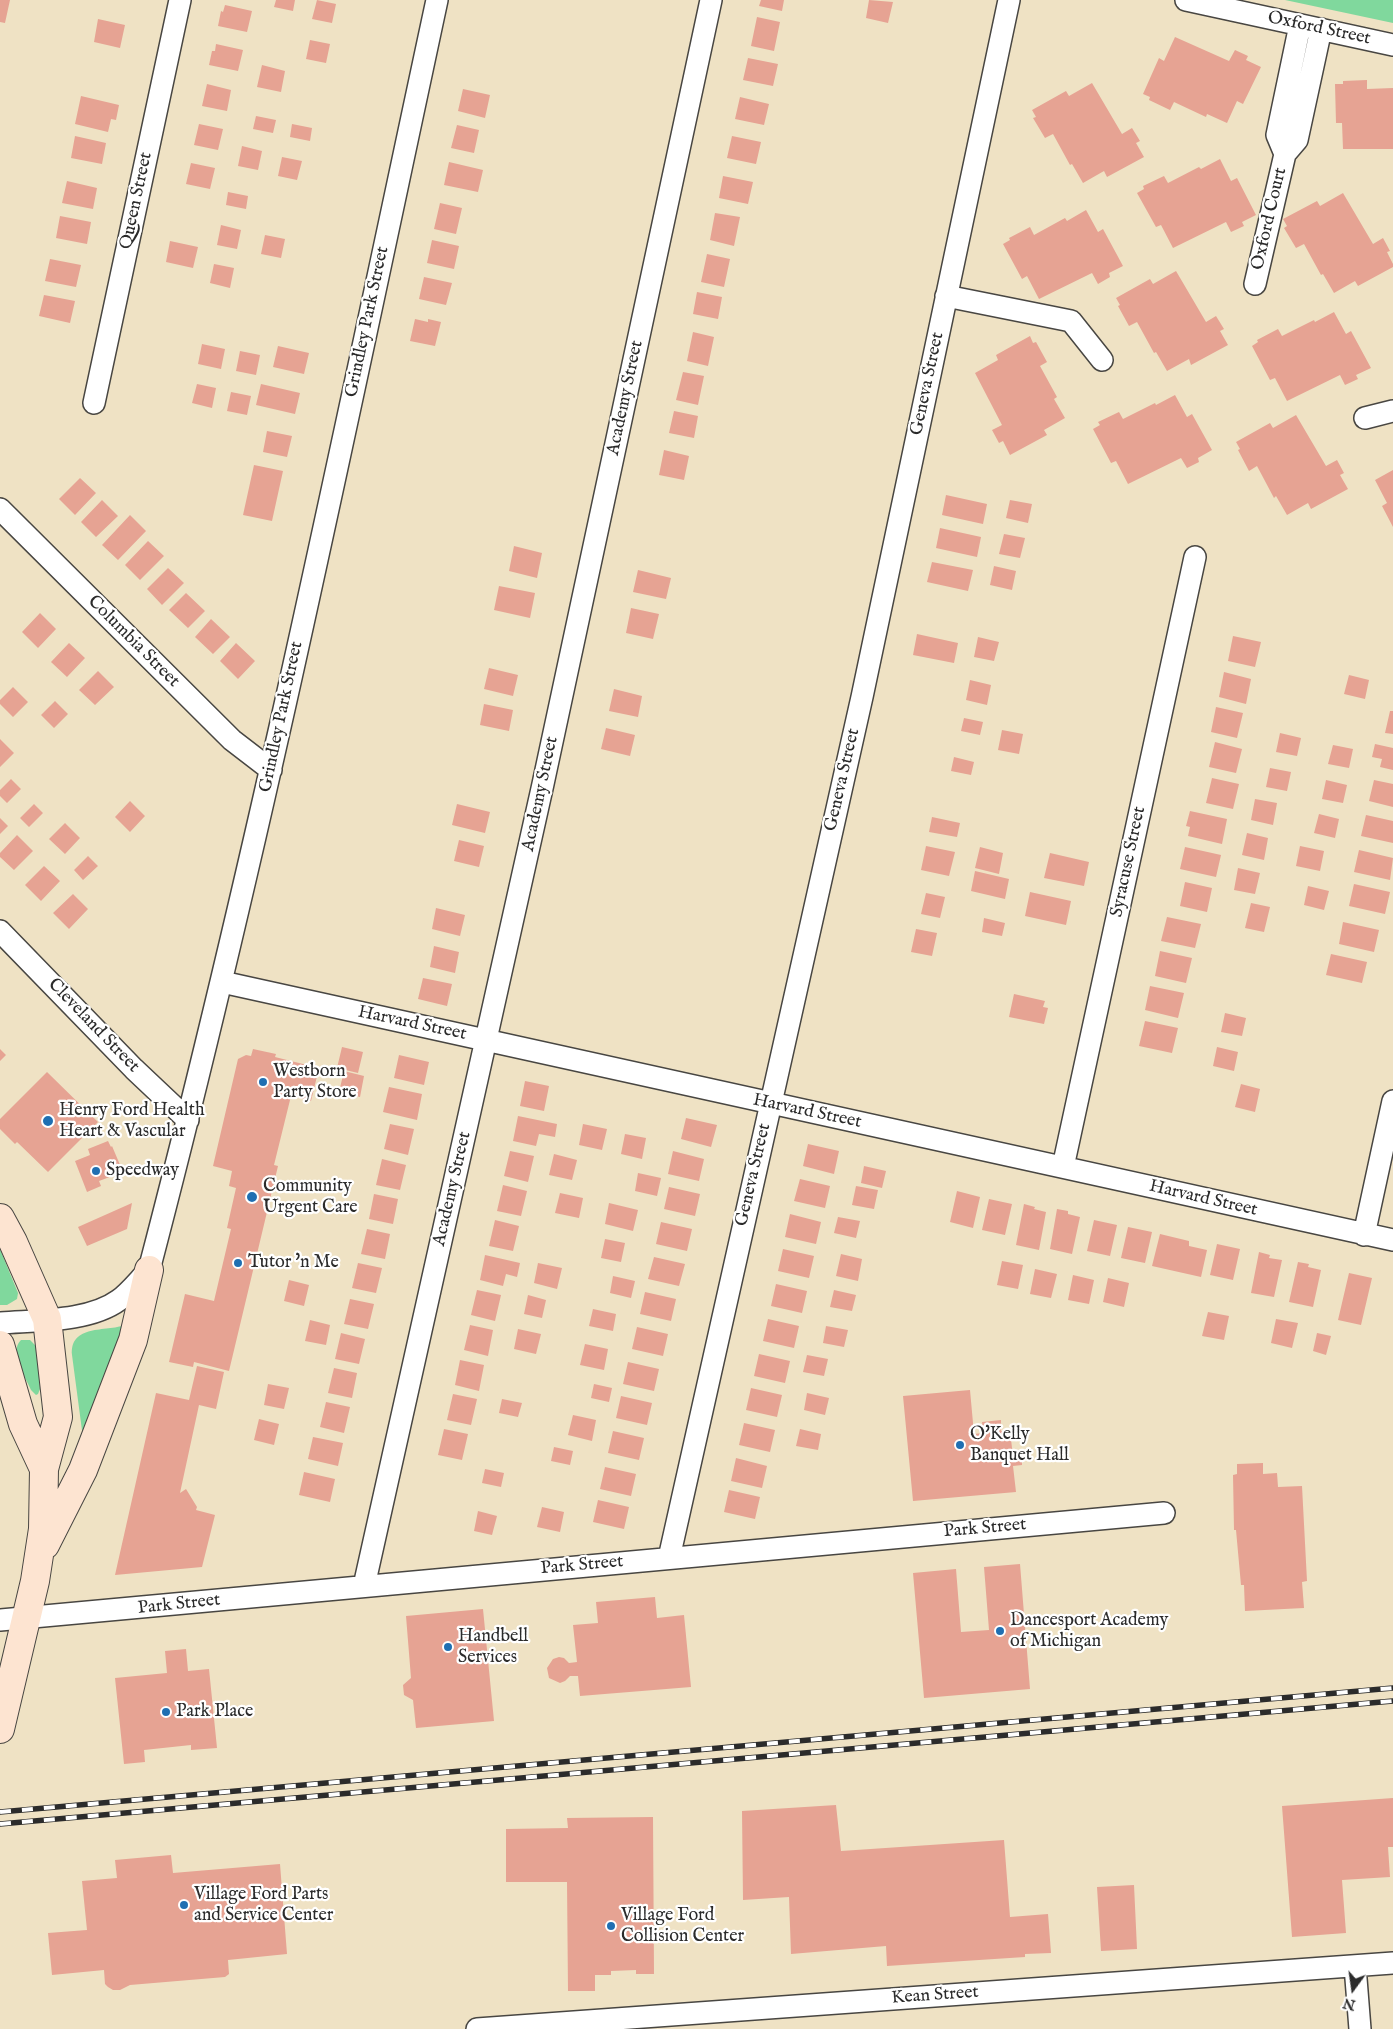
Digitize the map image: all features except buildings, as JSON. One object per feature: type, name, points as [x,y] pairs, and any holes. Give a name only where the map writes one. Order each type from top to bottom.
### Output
[{"type":"main road","points":[[0,1218],[17,1250],[46,1319],[58,1417],[44,1469],[43,1529],[28,1619],[0,1729]]},
{"type":"main road","points":[[39,1558],[83,1470],[101,1424],[133,1340],[149,1270]]},
{"type":"main road","points":[[0,1345],[23,1424],[44,1469]]},
{"type":"street","name":"Queen Street","points":[[94,403],[180,0]]},
{"type":"street","name":"Grindley Park Street","points":[[0,1323],[99,1312],[120,1300],[149,1270],[222,982],[271,770],[437,0]]},
{"type":"street","name":"Academy Street","points":[[364,1586],[546,774],[711,0]]},
{"type":"street","name":"Geneva Street","points":[[669,1558],[864,687],[1009,0]]},
{"type":"street","name":"Oxford Street","points":[[1186,0],[1393,45]]},
{"type":"street","name":"Oxford Court","points":[[1285,154],[1278,135],[1300,25]]},
{"type":"street","name":"Oxford Court","points":[[1255,284],[1285,154],[1297,140],[1321,29]]},
{"type":"street","points":[[946,296],[1071,321],[1102,360]]},
{"type":"street","points":[[1365,418],[1393,411]]},
{"type":"street","name":"Columbia Street","points":[[0,508],[232,740],[271,770]]},
{"type":"street","name":"Syracuse Street","points":[[1063,1167],[1195,557]]},
{"type":"street","name":"Cleveland Street","points":[[0,931],[134,1069],[188,1120]]},
{"type":"street","name":"Harvard Street","points":[[222,982],[1393,1240]]},
{"type":"street","points":[[1364,1235],[1393,1101]]},
{"type":"street","name":"Park Street","points":[[0,1620],[28,1619],[364,1586],[1164,1513]]},
{"type":"street","name":"Kean Street","points":[[477,2029],[1393,1963]]},
{"type":"street","points":[[1355,1966],[1360,2029]]},
{"type":"green space","points":[[1285,0],[1393,0],[1393,23]]},
{"type":"green space","points":[[0,1249],[18,1293],[17,1299],[7,1305],[0,1305]]},
{"type":"green space","points":[[125,1325],[83,1438],[72,1355],[73,1345],[77,1338],[83,1334]]},
{"type":"green space","points":[[21,1340],[30,1340],[37,1347],[40,1389],[36,1395],[31,1390],[17,1358],[17,1345]]},
{"type":"railway","points":[[0,1812],[1393,1688]]},
{"type":"railway","points":[[0,1824],[1393,1701]]},
{"type":"place","name":"Westborn Party Store","points":[[263,1082]]},
{"type":"place","name":"Henry Ford Health Heart & Vascular","points":[[48,1121]]},
{"type":"place","name":"Speedway","points":[[96,1171]]},
{"type":"place","name":"Community Urgent Care","points":[[252,1197]]},
{"type":"place","name":"Tutor 'n Me","points":[[238,1263]]},
{"type":"place","name":"O'Kelly Banquet Hall","points":[[960,1445]]},
{"type":"place","name":"Dancesport Academy of Michigan","points":[[1000,1631]]},
{"type":"place","name":"Handbell Services","points":[[448,1647]]},
{"type":"place","name":"Park Place","points":[[166,1712]]},
{"type":"place","name":"Village Ford Parts and Service Center","points":[[184,1905]]},
{"type":"place","name":"Village Ford Collision Center","points":[[611,1926]]}]
